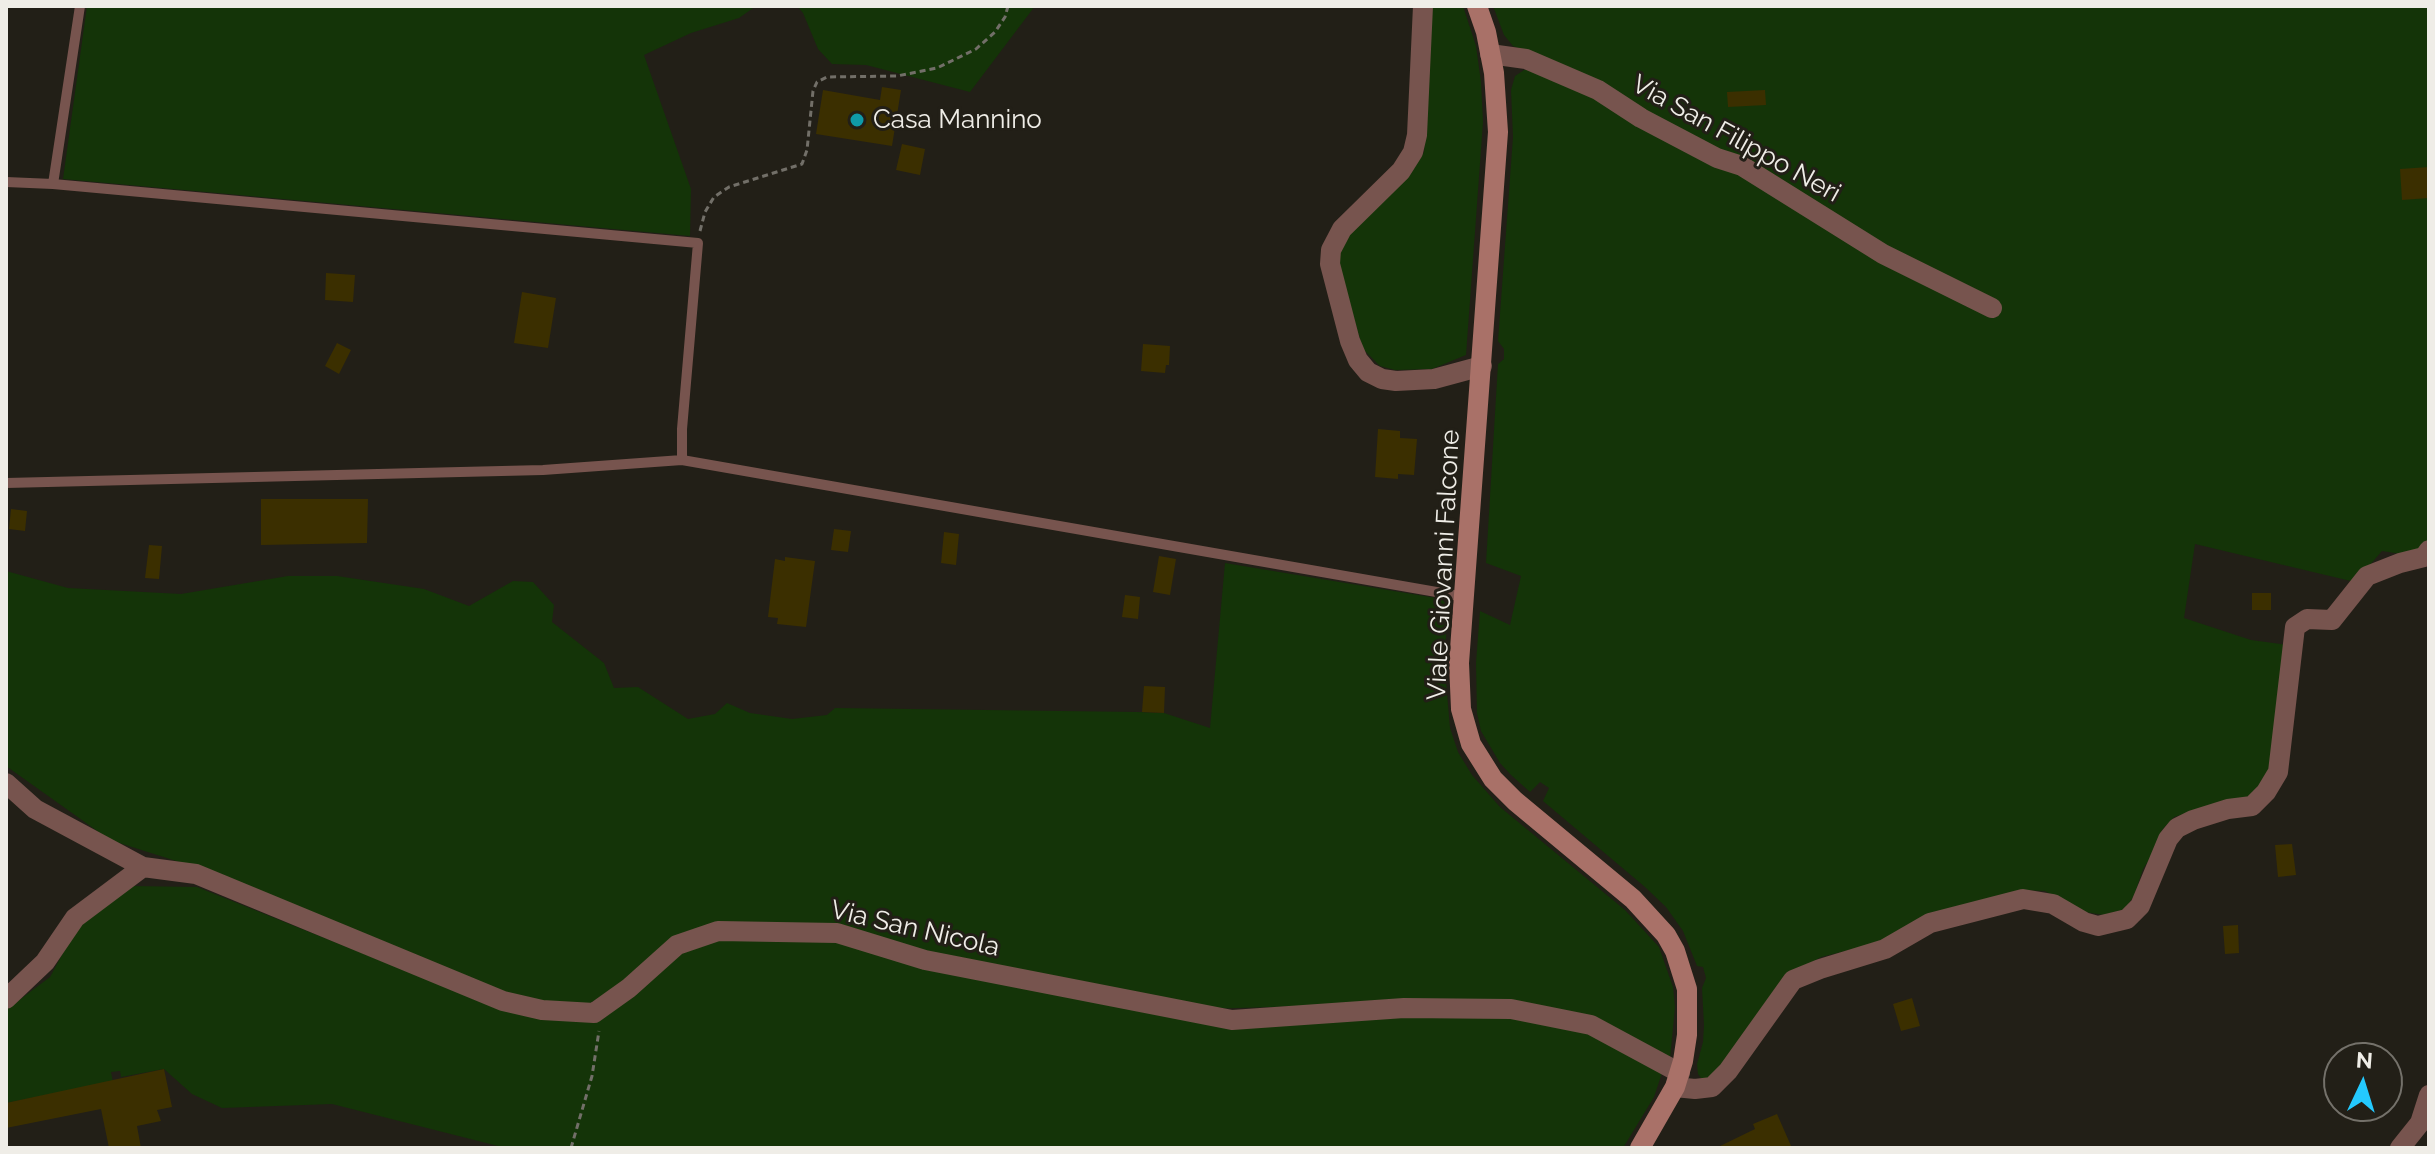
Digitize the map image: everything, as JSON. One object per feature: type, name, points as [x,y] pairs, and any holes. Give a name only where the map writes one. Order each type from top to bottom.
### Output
[{"type":"street","points":[[1423,6],[1417,135],[1413,152],[1401,171],[1342,229],[1331,250],[1330,264],[1350,341],[1358,360],[1368,372],[1396,381],[1434,379],[1482,366]]},
{"type":"street","name":"Viale Giovanni Falcone","points":[[1477,6],[1490,54],[1498,132],[1459,689],[1461,709],[1471,744],[1493,779],[1633,899],[1666,935],[1683,970],[1687,989],[1687,1035],[1678,1080],[1640,1148]]},
{"type":"street","name":"Via San Filippo Neri","points":[[1490,54],[1526,59],[1598,90],[1641,118],[1717,158],[1742,166],[1883,254],[1992,308]]},
{"type":"street","points":[[1678,1080],[1695,1089],[1712,1087],[1728,1071],[1793,980],[1885,949],[1930,923],[2023,899],[2053,904],[2084,922],[2098,926],[2127,919],[2140,906],[2168,839],[2177,828],[2228,809],[2252,806],[2266,792],[2278,772],[2295,627],[2307,619],[2332,620],[2367,576],[2424,557],[2429,550]]},
{"type":"street","points":[[6,783],[35,809],[143,867],[196,874],[503,1001],[542,1010],[594,1013]]},
{"type":"street","points":[[6,999],[45,962],[75,918],[143,867]]},
{"type":"street","name":"Via San Nicola","points":[[594,1013],[629,988],[677,945],[718,931],[837,933],[925,960],[1232,1020],[1404,1008],[1511,1009],[1591,1025],[1678,1080]]},
{"type":"street","points":[[2400,1148],[2420,1123],[2429,1095]]},
{"type":"lane","points":[[53,184],[80,6]]},
{"type":"lane","points":[[6,182],[698,243],[682,460]]},
{"type":"lane","points":[[6,483],[543,470],[682,460],[1465,597]]},
{"type":"path","points":[[698,243],[705,212],[714,197],[729,187],[802,164],[817,82],[827,77],[897,76],[937,68],[976,49],[995,32],[1008,6]]},
{"type":"path","points":[[571,1148],[592,1076],[599,1034],[594,1013]]},
{"type":"green space","points":[[87,6],[756,6],[739,18],[691,33],[644,55],[691,189],[690,236],[63,179]]},
{"type":"green space","points":[[797,6],[1035,6],[970,92],[866,65],[832,64],[818,49]]},
{"type":"green space","points":[[1431,6],[1463,6],[1476,46],[1481,82],[1483,122],[1466,355],[1432,369],[1395,370],[1380,366],[1363,349],[1338,264],[1339,252],[1345,238],[1410,175],[1424,152]]},
{"type":"green space","points":[[1493,6],[2429,6],[2429,541],[2420,552],[2407,555],[2382,551],[2355,582],[2195,544],[2184,618],[2251,640],[2288,645],[2271,770],[2248,802],[2223,802],[2174,817],[2162,830],[2134,896],[2125,909],[2104,915],[2085,912],[2045,891],[2021,890],[1890,940],[1821,957],[1790,975],[1723,1068],[1708,1079],[1698,1074],[1704,1025],[1702,988],[1706,978],[1703,967],[1697,966],[1683,931],[1666,907],[1645,887],[1543,801],[1549,788],[1540,782],[1530,792],[1511,775],[1481,731],[1477,713],[1476,663],[1480,611],[1510,625],[1521,576],[1486,563],[1498,364],[1504,359],[1504,349],[1498,341],[1513,137],[1511,90],[1515,76],[1524,70],[1570,68],[1513,46],[1504,35]]},
{"type":"green space","points":[[1225,563],[1442,599],[1447,606],[1445,670],[1450,728],[1458,752],[1472,775],[1500,807],[1625,910],[1659,947],[1673,987],[1675,1007],[1670,1059],[1589,1019],[1404,1003],[1204,1009],[945,957],[837,927],[705,927],[620,986],[583,1007],[530,1002],[195,867],[110,840],[6,766],[6,571],[68,588],[181,594],[288,576],[337,576],[424,589],[469,606],[513,581],[533,582],[554,605],[552,622],[604,663],[614,688],[638,687],[688,719],[715,714],[727,703],[750,713],[792,719],[827,715],[835,708],[1137,712],[1164,713],[1210,728]]},
{"type":"green space","points":[[131,886],[197,887],[497,1007],[586,1021],[681,951],[723,936],[834,938],[1233,1024],[1402,1013],[1510,1014],[1586,1030],[1663,1070],[1654,1097],[1623,1148],[506,1148],[332,1104],[222,1108],[192,1094],[164,1069],[121,1077],[120,1071],[111,1072],[113,1082],[6,1103],[6,1010],[50,977],[77,927]]},
{"type":"building","name":"Casa Mannino","points":[[882,87],[901,90],[892,146],[816,134],[823,90],[880,100]]},
{"type":"building","points":[[1765,90],[1766,105],[1728,107],[1727,92]]},
{"type":"building","points":[[902,144],[925,149],[920,175],[896,170]]},
{"type":"building","points":[[2429,167],[2429,198],[2402,200],[2400,169]]},
{"type":"building","points":[[326,273],[355,275],[353,302],[325,300]]},
{"type":"building","points":[[522,292],[556,298],[548,348],[514,343]]},
{"type":"building","points":[[337,343],[351,350],[339,374],[325,366]]},
{"type":"building","points":[[1143,344],[1170,346],[1169,365],[1166,365],[1165,373],[1141,371]]},
{"type":"building","points":[[1378,429],[1400,431],[1400,438],[1417,439],[1414,475],[1398,474],[1398,479],[1375,477]]},
{"type":"building","points":[[261,499],[368,499],[367,543],[261,545]]},
{"type":"building","points":[[11,509],[27,511],[25,531],[9,529]]},
{"type":"building","points":[[834,529],[851,531],[848,552],[831,550]]},
{"type":"building","points":[[944,532],[959,534],[956,565],[941,563]]},
{"type":"building","points":[[149,545],[162,546],[159,579],[145,578]]},
{"type":"building","points":[[1159,556],[1176,559],[1170,595],[1153,592]]},
{"type":"building","points":[[785,557],[815,561],[806,627],[777,624],[778,618],[768,617],[775,559],[785,561]]},
{"type":"building","points":[[2252,593],[2271,593],[2271,610],[2252,610]]},
{"type":"building","points":[[1125,595],[1140,597],[1138,619],[1122,617]]},
{"type":"building","points":[[1144,686],[1165,687],[1164,713],[1142,712]]},
{"type":"building","points":[[2292,844],[2296,875],[2278,877],[2275,845]]},
{"type":"building","points":[[2238,925],[2239,953],[2225,954],[2223,926]]},
{"type":"building","points":[[1912,998],[1920,1026],[1901,1031],[1893,1004]]},
{"type":"building","points":[[164,1069],[172,1107],[157,1110],[161,1121],[137,1126],[141,1148],[109,1148],[101,1109],[6,1128],[6,1103]]},
{"type":"building","points":[[1777,1114],[1792,1148],[1716,1148],[1755,1129],[1753,1124]]},
{"type":"place","name":"Casa Mannino","points":[[857,120]]}]
